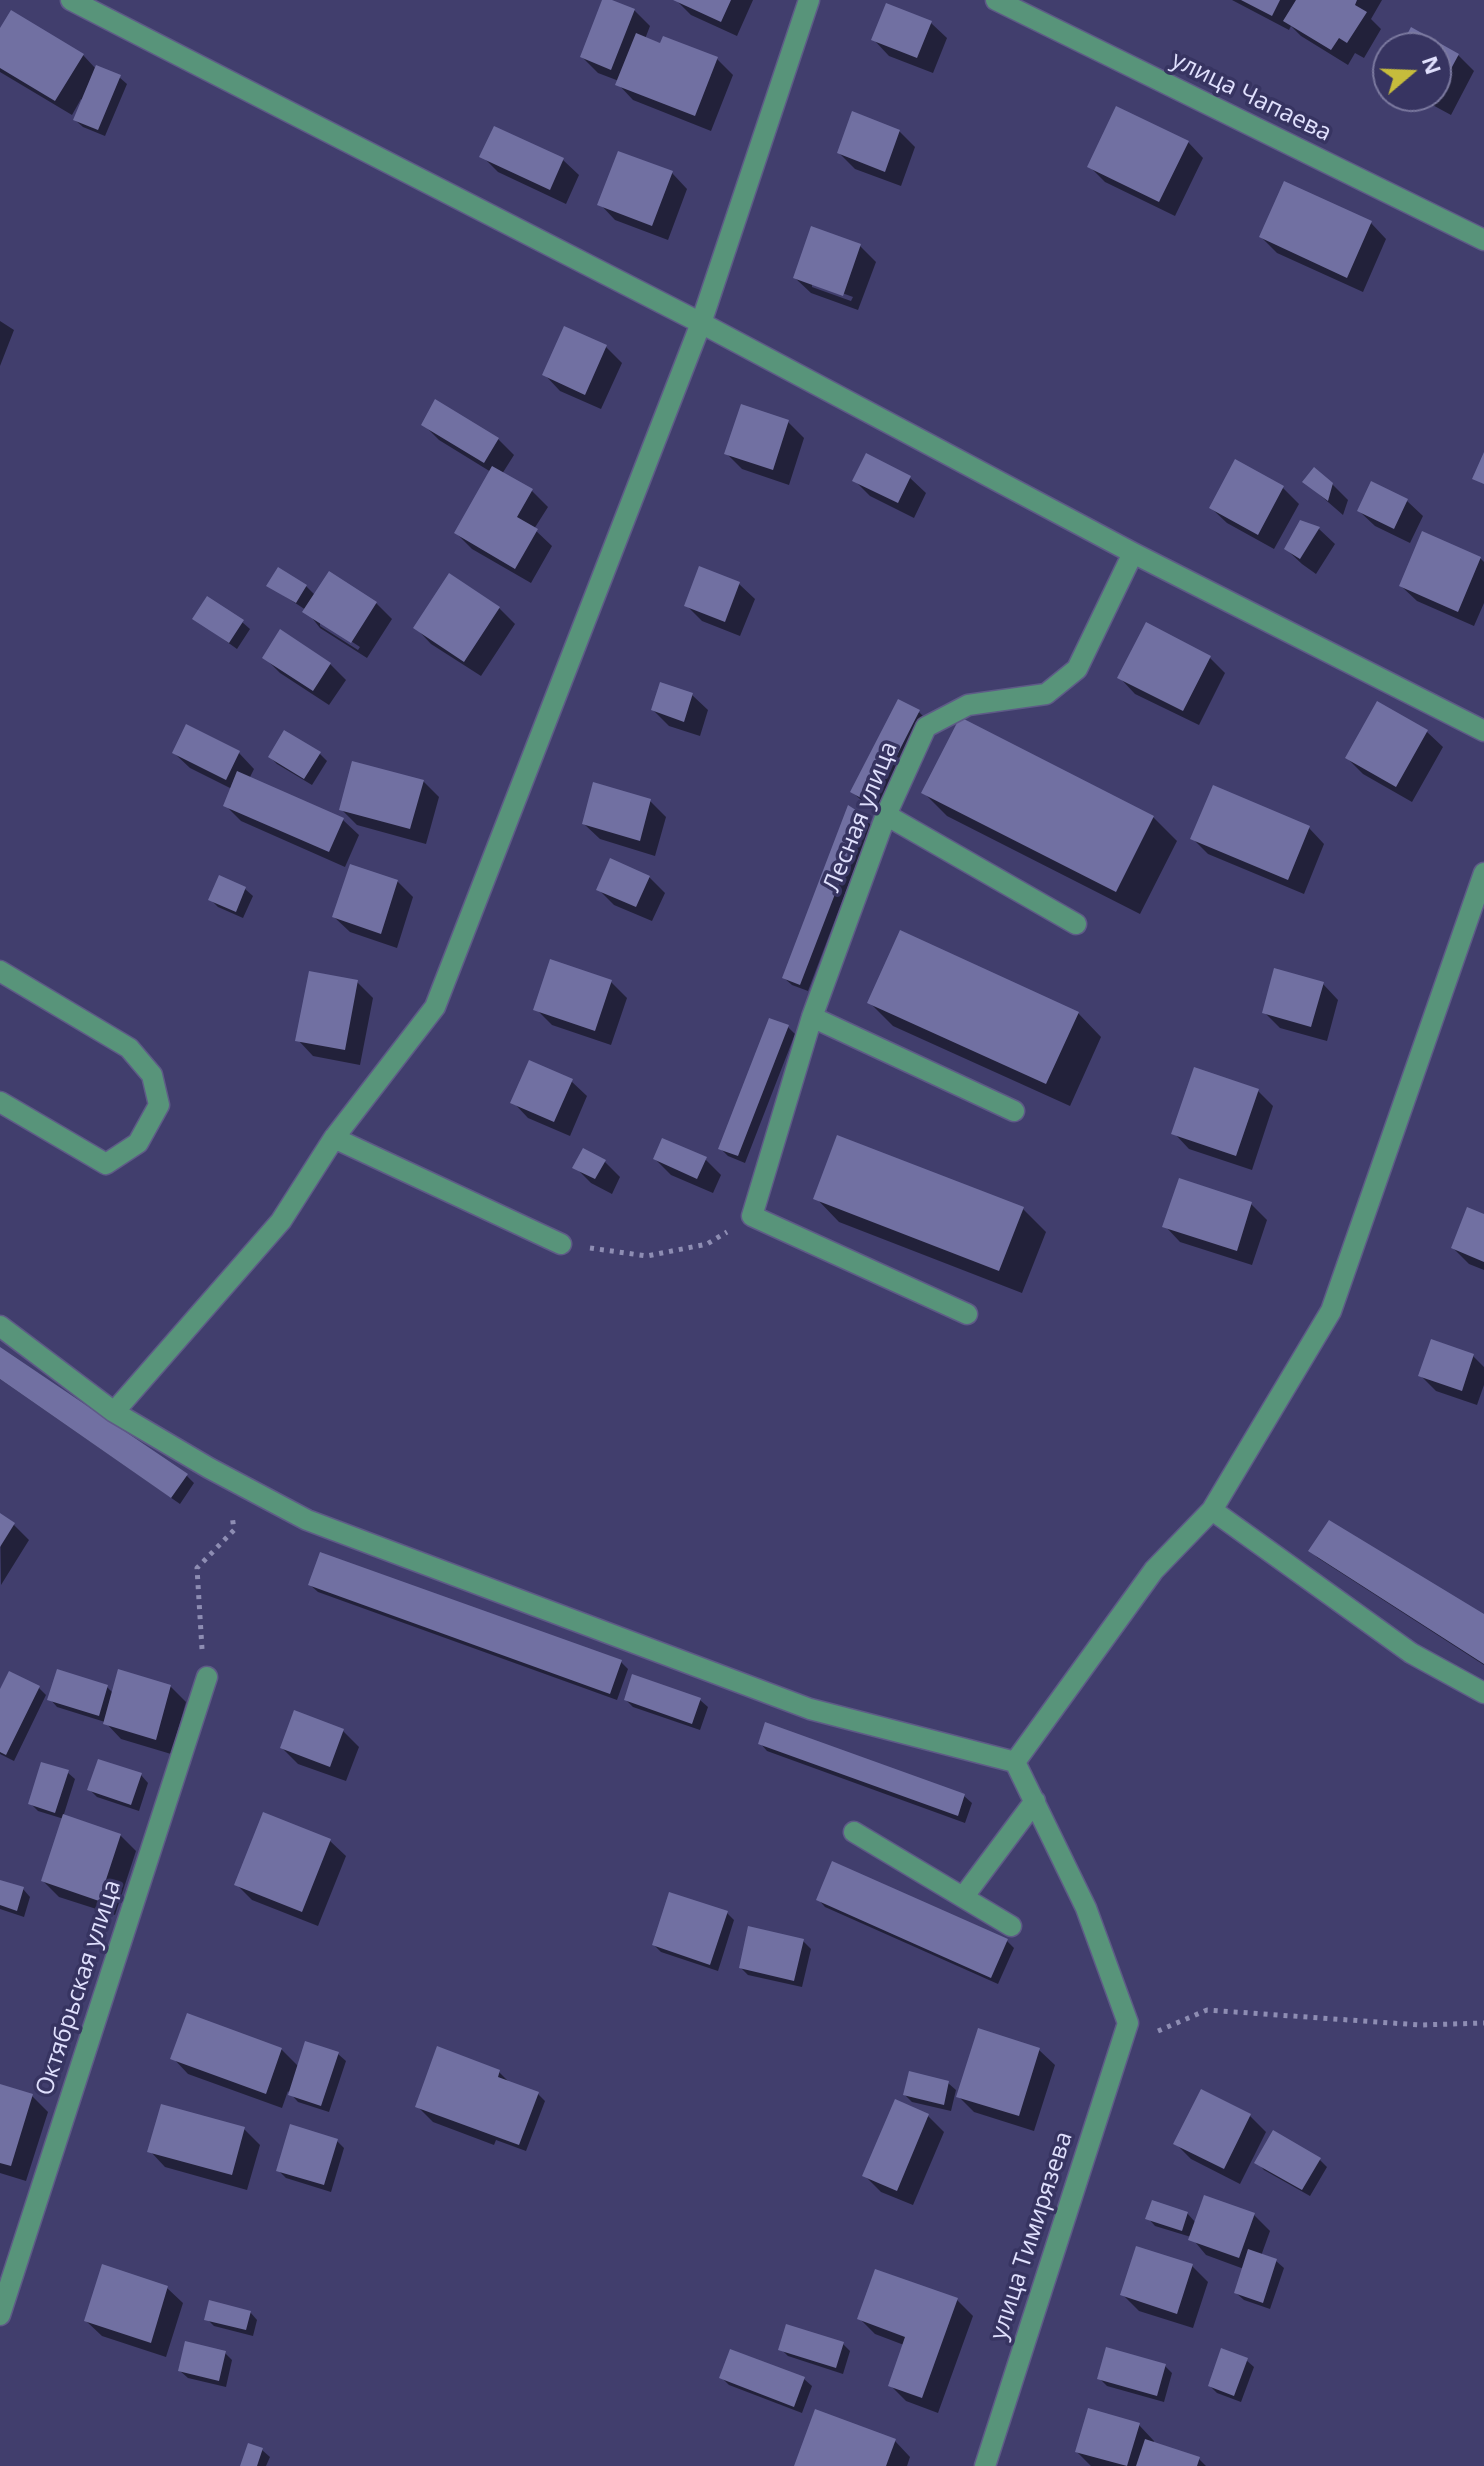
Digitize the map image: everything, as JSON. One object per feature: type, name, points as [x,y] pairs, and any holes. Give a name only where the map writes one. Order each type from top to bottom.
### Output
[{"type":"street","points":[[71,0],[701,323],[1133,553],[1484,731]]},
{"type":"street","points":[[114,1412],[281,1221],[334,1138],[435,1007],[701,323],[809,0]]},
{"type":"street","name":"улица Чапаева","points":[[996,0],[1484,240]]},
{"type":"street","name":"Лесная улица","points":[[752,1216],[812,1017],[886,815],[926,727],[968,705],[1046,694],[1077,669],[1133,553]]},
{"type":"street","points":[[886,815],[1076,924]]},
{"type":"street","points":[[1015,1762],[1154,1570],[1212,1510],[1331,1311],[1484,873]]},
{"type":"street","points":[[0,971],[129,1048],[152,1075],[159,1105],[138,1143],[106,1164],[0,1102]]},
{"type":"street","points":[[812,1017],[1014,1111]]},
{"type":"street","points":[[334,1138],[561,1244]]},
{"type":"street","points":[[752,1216],[967,1314]]},
{"type":"street","points":[[0,1326],[114,1412],[209,1468],[307,1520],[810,1709],[1015,1762],[1035,1801],[964,1896]]},
{"type":"street","points":[[1212,1510],[1411,1653],[1484,1693]]},
{"type":"street","name":"Октябрьская улица","points":[[0,2315],[207,1677]]},
{"type":"street","name":"улица Тимирязева","points":[[985,2466],[1128,2023],[1086,1908],[1035,1801]]},
{"type":"street","points":[[854,1832],[1011,1926]]},
{"type":"path","points":[[561,1244],[647,1256],[707,1244],[752,1216]]},
{"type":"path","points":[[203,1653],[197,1568],[234,1530],[230,1505]]},
{"type":"path","points":[[1120,2047],[1207,2010],[1420,2025],[1484,2023]]},
{"type":"building","points":[[602,0],[612,0],[635,9],[611,70],[580,57]]},
{"type":"building","points":[[673,0],[731,0],[721,22]]},
{"type":"building","points":[[1241,0],[1280,0],[1272,16]]},
{"type":"building","points":[[1296,0],[1357,0],[1355,5],[1367,12],[1347,43],[1339,38],[1331,50],[1283,21]]},
{"type":"building","points":[[886,3],[932,21],[917,58],[871,40]]},
{"type":"building","points":[[11,10],[84,54],[55,101],[0,68],[0,28]]},
{"type":"building","points":[[636,33],[660,43],[663,36],[718,57],[695,116],[615,85]]},
{"type":"building","points":[[1452,50],[1459,54],[1452,67]]},
{"type":"building","points":[[96,65],[121,75],[98,130],[73,120]]},
{"type":"building","points":[[1116,106],[1189,141],[1159,202],[1087,167]]},
{"type":"building","points":[[852,111],[900,130],[885,172],[837,153]]},
{"type":"building","points":[[494,126],[564,158],[550,190],[479,157]]},
{"type":"building","points":[[618,151],[673,171],[652,226],[597,205]]},
{"type":"building","points":[[1284,181],[1372,221],[1347,278],[1259,237]]},
{"type":"building","points":[[811,226],[861,244],[843,296],[793,278]]},
{"type":"building","points":[[564,326],[607,345],[585,395],[542,375]]},
{"type":"building","points":[[435,399],[499,438],[484,463],[421,425]]},
{"type":"building","points":[[741,404],[789,420],[773,470],[724,454]]},
{"type":"building","points":[[1484,452],[1484,484],[1472,479]]},
{"type":"building","points":[[866,453],[911,476],[898,503],[852,481]]},
{"type":"building","points":[[1235,459],[1284,486],[1258,535],[1209,508]]},
{"type":"building","points":[[492,466],[533,489],[517,517],[538,529],[515,569],[454,533]]},
{"type":"building","points":[[1314,467],[1333,483],[1328,501],[1302,482]]},
{"type":"building","points":[[1371,481],[1408,499],[1394,529],[1357,511]]},
{"type":"building","points":[[1300,520],[1320,527],[1300,559],[1284,549]]},
{"type":"building","points":[[1422,531],[1481,557],[1458,612],[1399,586]]},
{"type":"building","points":[[699,566],[740,582],[725,622],[684,606]]},
{"type":"building","points":[[278,567],[307,585],[296,603],[266,586]]},
{"type":"building","points":[[329,571],[377,602],[351,643],[302,612]]},
{"type":"building","points":[[449,573],[500,607],[464,662],[413,628]]},
{"type":"building","points":[[207,596],[244,620],[229,643],[192,619]]},
{"type":"building","points":[[1146,622],[1211,656],[1183,711],[1117,678]]},
{"type":"building","points":[[280,629],[331,663],[313,691],[262,658]]},
{"type":"building","points":[[660,682],[693,693],[684,722],[651,710]]},
{"type":"building","points":[[898,699],[920,710],[872,804],[850,792]]},
{"type":"building","points":[[1377,701],[1428,730],[1396,787],[1345,758]]},
{"type":"building","points":[[960,717],[1154,816],[1116,892],[921,793]]},
{"type":"building","points":[[186,724],[240,751],[226,780],[172,753]]},
{"type":"building","points":[[284,730],[321,752],[304,779],[268,757]]},
{"type":"building","points":[[352,761],[424,780],[410,829],[339,810]]},
{"type":"building","points":[[237,771],[344,818],[329,852],[223,806]]},
{"type":"building","points":[[593,782],[651,799],[640,841],[582,824]]},
{"type":"building","points":[[1213,785],[1310,826],[1288,880],[1190,839]]},
{"type":"building","points":[[848,805],[865,816],[800,985],[782,978]]},
{"type":"building","points":[[610,858],[650,876],[636,907],[596,890]]},
{"type":"building","points":[[350,864],[398,880],[381,934],[332,917]]},
{"type":"building","points":[[219,875],[246,887],[236,912],[208,900]]},
{"type":"building","points":[[900,930],[1079,1012],[1046,1084],[867,1003]]},
{"type":"building","points":[[550,959],[612,980],[595,1031],[533,1010]]},
{"type":"building","points":[[1274,968],[1324,982],[1311,1027],[1262,1013]]},
{"type":"building","points":[[309,971],[358,980],[345,1050],[295,1041]]},
{"type":"building","points":[[769,1018],[789,1025],[738,1156],[718,1149]]},
{"type":"building","points":[[529,1060],[573,1079],[554,1122],[510,1103]]},
{"type":"building","points":[[1194,1067],[1259,1089],[1236,1156],[1171,1134]]},
{"type":"building","points":[[837,1135],[1024,1207],[999,1271],[813,1199]]},
{"type":"building","points":[[662,1138],[707,1157],[697,1179],[653,1159]]},
{"type":"building","points":[[583,1148],[606,1160],[595,1179],[572,1168]]},
{"type":"building","points":[[1179,1178],[1252,1202],[1237,1251],[1162,1227]]},
{"type":"building","points":[[1467,1207],[1484,1214],[1484,1262],[1451,1248]]},
{"type":"building","points":[[1431,1339],[1474,1354],[1462,1391],[1418,1376]]},
{"type":"building","points":[[0,1347],[188,1474],[171,1498],[0,1379]]},
{"type":"building","points":[[0,1513],[15,1523],[0,1547]]},
{"type":"building","points":[[1329,1520],[1484,1614],[1484,1664],[1308,1551]]},
{"type":"building","points":[[320,1552],[622,1660],[610,1694],[308,1585]]},
{"type":"building","points":[[57,1669],[108,1685],[99,1716],[47,1700]]},
{"type":"building","points":[[118,1669],[171,1685],[156,1740],[103,1724]]},
{"type":"building","points":[[9,1671],[40,1686],[6,1755],[0,1752],[0,1689]]},
{"type":"building","points":[[632,1674],[701,1698],[692,1724],[624,1700]]},
{"type":"building","points":[[294,1710],[344,1729],[330,1767],[280,1748]]},
{"type":"building","points":[[765,1722],[965,1794],[958,1816],[758,1744]]},
{"type":"building","points":[[98,1759],[142,1773],[131,1805],[87,1790]]},
{"type":"building","points":[[41,1762],[69,1770],[55,1813],[28,1804]]},
{"type":"building","points":[[263,1812],[331,1839],[302,1912],[234,1885]]},
{"type":"building","points":[[63,1814],[121,1834],[99,1901],[41,1881]]},
{"type":"building","points":[[832,1861],[1008,1939],[991,1978],[816,1900]]},
{"type":"building","points":[[0,1880],[24,1887],[17,1911],[0,1905]]},
{"type":"building","points":[[669,1892],[728,1911],[710,1965],[652,1945]]},
{"type":"building","points":[[748,1926],[804,1939],[794,1981],[739,1968]]},
{"type":"building","points":[[187,2013],[282,2048],[266,2094],[170,2059]]},
{"type":"building","points":[[978,2028],[1040,2048],[1019,2116],[956,2097]]},
{"type":"building","points":[[305,2041],[339,2052],[321,2106],[288,2095]]},
{"type":"building","points":[[437,2046],[500,2070],[498,2077],[539,2092],[519,2145],[415,2107]]},
{"type":"building","points":[[909,2071],[949,2081],[944,2105],[903,2095]]},
{"type":"building","points":[[0,2084],[33,2094],[11,2166],[0,2163]]},
{"type":"building","points":[[1201,2089],[1251,2114],[1224,2169],[1173,2144]]},
{"type":"building","points":[[895,2099],[929,2114],[897,2191],[862,2176]]},
{"type":"building","points":[[161,2104],[245,2127],[232,2175],[147,2152]]},
{"type":"building","points":[[290,2124],[338,2139],[324,2185],[276,2171]]},
{"type":"building","points":[[1273,2130],[1321,2158],[1302,2190],[1254,2163]]},
{"type":"building","points":[[1204,2195],[1255,2213],[1239,2258],[1188,2240]]},
{"type":"building","points":[[1152,2200],[1188,2212],[1182,2231],[1145,2219]]},
{"type":"building","points":[[1136,2246],[1193,2264],[1177,2314],[1120,2295]]},
{"type":"building","points":[[1248,2249],[1277,2259],[1263,2303],[1234,2293]]},
{"type":"building","points":[[102,2264],[168,2286],[151,2343],[84,2321]]},
{"type":"building","points":[[875,2269],[958,2298],[922,2398],[888,2386],[905,2337],[857,2319]]},
{"type":"building","points":[[209,2300],[251,2311],[246,2330],[204,2320]]},
{"type":"building","points":[[786,2324],[844,2342],[836,2368],[778,2350]]},
{"type":"building","points":[[185,2341],[226,2351],[219,2381],[178,2371]]},
{"type":"building","points":[[1106,2347],[1166,2364],[1157,2396],[1097,2379]]},
{"type":"building","points":[[1221,2348],[1248,2358],[1234,2396],[1208,2386]]},
{"type":"building","points":[[730,2349],[805,2377],[794,2407],[719,2378]]},
{"type":"building","points":[[1088,2408],[1140,2423],[1127,2466],[1075,2452]]},
{"type":"building","points":[[815,2409],[896,2439],[886,2466],[794,2466]]},
{"type":"building","points":[[1145,2439],[1200,2457],[1197,2466],[1136,2466]]},
{"type":"building","points":[[248,2443],[263,2448],[257,2466],[240,2466]]}]
